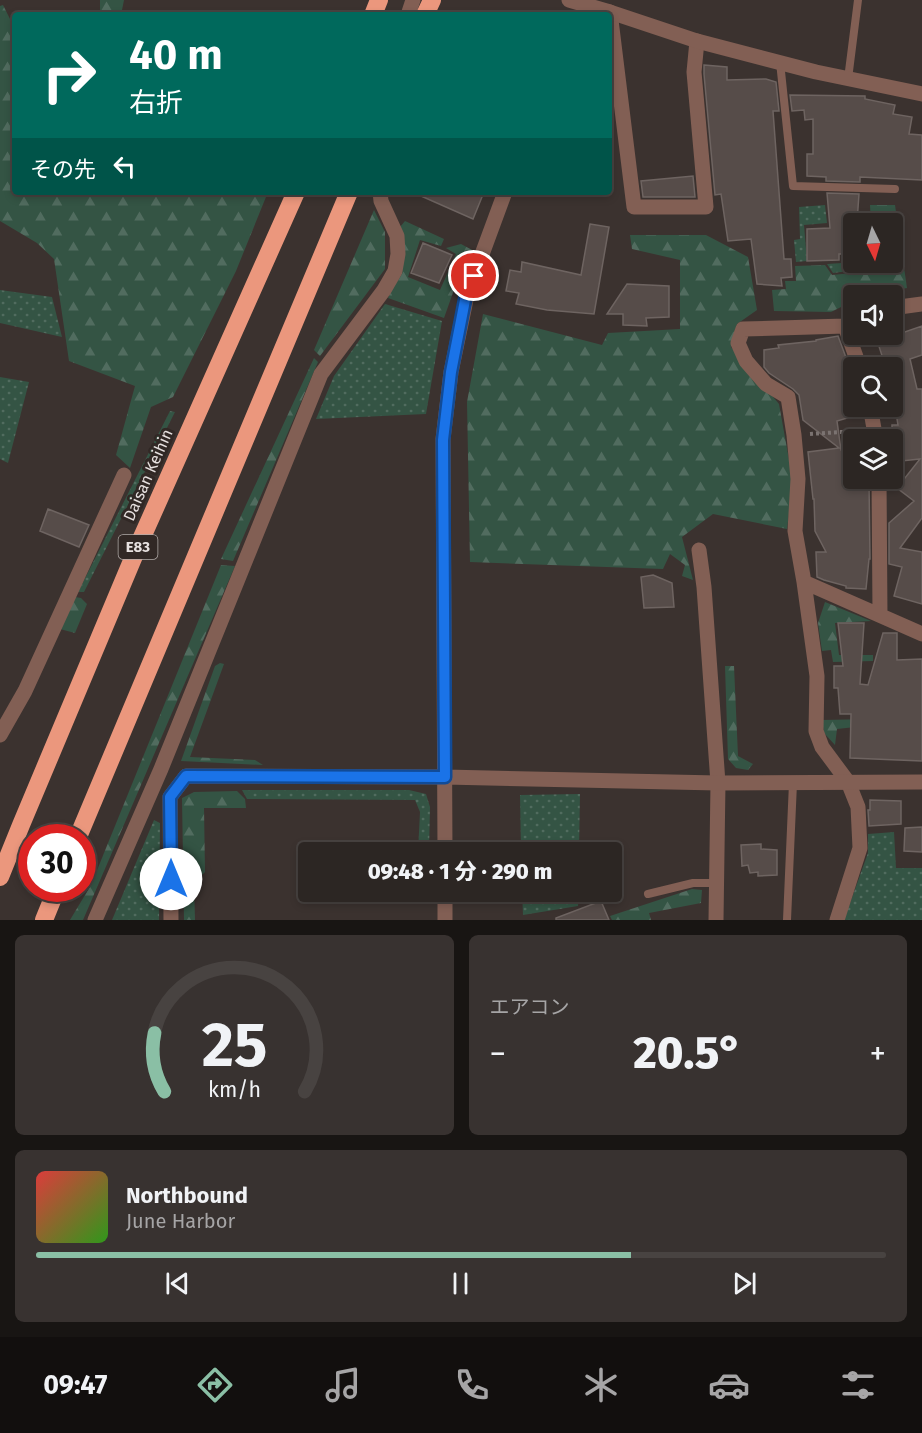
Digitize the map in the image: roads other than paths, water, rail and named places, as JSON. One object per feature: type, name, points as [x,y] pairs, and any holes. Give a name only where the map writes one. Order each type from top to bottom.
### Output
[{"type":"highway","name":"Daisan Keihin","points":[[0,877],[139,544],[295,195]]},
{"type":"highway","points":[[83,824],[348,195]]},
{"type":"highway","points":[[44,920],[51,902]]},
{"type":"street","points":[[569,0],[590,11],[611,6],[697,40],[848,79],[922,94]]},
{"type":"street","points":[[612,15],[634,207],[706,207],[694,72],[697,40]]},
{"type":"street","points":[[94,920],[161,768],[321,375],[384,290],[395,271],[398,254],[397,236],[380,195]]},
{"type":"street","points":[[445,842],[443,440],[451,372],[466,295],[504,195]]},
{"type":"street","points":[[903,307],[922,304]]},
{"type":"street","points":[[837,920],[860,848],[858,807],[848,782],[822,747],[816,731],[817,676],[795,531],[798,479],[788,397],[766,384],[746,361],[738,344],[743,329],[843,321]]},
{"type":"street","points":[[0,735],[25,691],[124,476]]},
{"type":"street","points":[[879,489],[880,615]]},
{"type":"street","points":[[699,550],[704,588],[718,783],[716,920]]},
{"type":"street","points":[[804,582],[922,634]]},
{"type":"street","points":[[171,920],[170,797],[186,776],[445,777],[718,783],[922,782]]},
{"type":"street","points":[[445,902],[445,920]]},
{"type":"lane","points":[[848,79],[858,0]]},
{"type":"lane","points":[[780,62],[793,186],[895,189]]},
{"type":"lane","points":[[787,920],[793,783]]},
{"type":"lane","points":[[648,894],[693,883],[716,883]]}]
